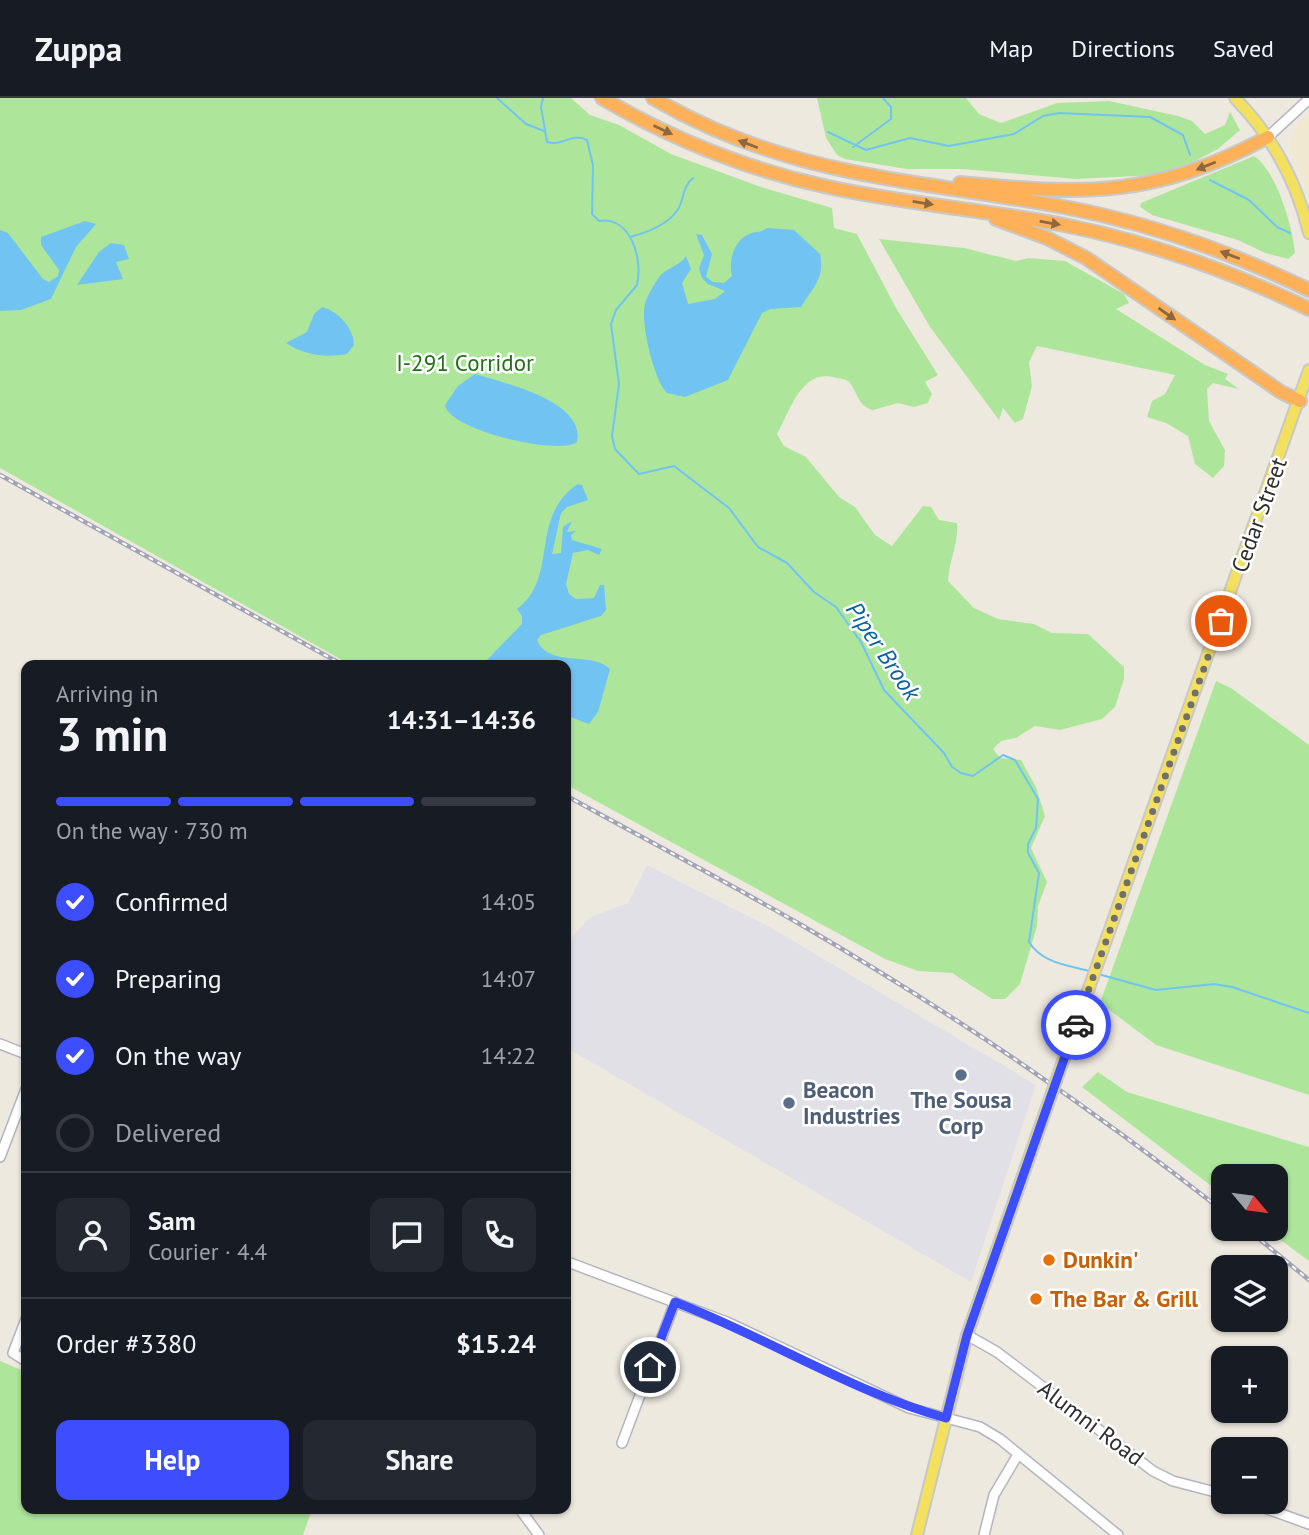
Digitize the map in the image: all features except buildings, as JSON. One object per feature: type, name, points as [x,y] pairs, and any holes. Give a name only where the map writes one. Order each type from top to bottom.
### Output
[{"type":"highway","points":[[603,98],[700,146],[773,173],[864,194],[1064,225],[1156,248],[1222,271],[1309,309]]},
{"type":"highway","points":[[653,98],[733,138],[813,165],[882,179],[1048,204],[1111,218],[1201,244],[1309,290]]},
{"type":"highway","points":[[882,179],[908,177],[1071,191],[1116,190],[1179,176],[1268,137]]},
{"type":"highway","points":[[982,212],[1047,238],[1086,258],[1281,392],[1305,402]]},
{"type":"main road","points":[[1235,98],[1268,137],[1292,181],[1309,233]]},
{"type":"main road","name":"Cedar Street","points":[[917,1535],[967,1335],[1101,955],[1305,402],[1309,370]]},
{"type":"street","points":[[1268,137],[1309,99]]},
{"type":"street","points":[[0,1044],[21,1052]]},
{"type":"street","points":[[0,1157],[21,1102]]},
{"type":"street","points":[[571,1263],[727,1322],[909,1408],[980,1427],[1000,1439],[1017,1456],[1118,1535]]},
{"type":"street","points":[[622,1443],[675,1302]]},
{"type":"street","points":[[21,1332],[13,1353],[21,1358]]},
{"type":"street","name":"Alumni Road","points":[[967,1335],[997,1352],[1153,1471],[1173,1481],[1211,1491]]},
{"type":"street","points":[[984,1535],[994,1495],[1017,1456]]},
{"type":"street","points":[[523,1514],[539,1535]]},
{"type":"street","points":[[1281,1514],[1309,1524]]},
{"type":"shaded area","points":[[1309,113],[1309,197],[1290,144],[1296,127]]},
{"type":"shaded area","points":[[647,865],[768,926],[1036,1085],[971,1282],[571,1050],[571,938],[590,917],[628,903]]},
{"type":"green space","name":"I-291 Corridor","points":[[0,98],[571,98],[590,115],[619,125],[671,154],[761,187],[832,208],[834,228],[857,234],[896,308],[938,375],[925,382],[932,394],[928,403],[914,407],[898,403],[873,410],[861,402],[847,381],[822,376],[805,386],[792,404],[777,434],[784,446],[806,457],[839,497],[855,507],[875,535],[892,546],[923,506],[931,507],[939,520],[957,523],[957,537],[948,581],[974,608],[998,619],[1034,624],[1052,633],[1088,634],[1124,667],[1124,679],[1115,707],[1102,719],[1060,730],[1035,726],[1016,738],[1001,741],[993,749],[1000,758],[1021,760],[1036,787],[1045,816],[1031,848],[1047,882],[1038,906],[1037,926],[1020,984],[1005,999],[992,999],[952,973],[918,971],[885,959],[571,787],[571,660],[342,660],[0,468]]},
{"type":"green space","points":[[817,98],[966,98],[979,114],[1001,123],[1057,103],[1109,101],[1178,116],[1192,121],[1205,134],[1225,125],[1230,112],[1240,130],[1218,149],[1187,165],[1157,175],[1076,179],[963,169],[907,169],[845,159],[837,155],[826,138]]},
{"type":"green space","points":[[1254,156],[1269,173],[1287,215],[1295,253],[1288,259],[1265,253],[1238,240],[1152,215],[1140,207],[1141,203]]},
{"type":"green space","points":[[879,239],[964,248],[1016,261],[1029,258],[1065,261],[1124,294],[1129,303],[1116,309],[1205,365],[1228,374],[1225,379],[1239,389],[1213,383],[1207,389],[1209,421],[1225,450],[1224,466],[1213,478],[1195,464],[1188,436],[1166,423],[1147,417],[1152,401],[1165,394],[1175,375],[1037,346],[1029,362],[1032,386],[1023,419],[1015,423],[1003,408],[999,420],[930,327]]},
{"type":"green space","points":[[1216,681],[1231,688],[1309,745],[1309,1095],[1156,1045],[1100,1003]]},
{"type":"green space","points":[[1098,1072],[1127,1092],[1309,1147],[1309,1261],[1282,1241],[1288,1241],[1288,1164],[1211,1164],[1211,1186],[1082,1087]]},
{"type":"green space","points":[[0,1361],[21,1370],[21,1514],[310,1514],[303,1535],[0,1535]]},
{"type":"water","points":[[85,221],[96,224],[76,247],[51,299],[21,310],[0,311],[0,230],[8,233],[43,279],[49,282],[58,276],[59,270],[41,245],[41,237]]},
{"type":"water","points":[[767,228],[794,230],[820,254],[821,270],[814,288],[801,307],[770,309],[762,313],[728,380],[685,397],[667,393],[653,364],[644,324],[645,304],[652,288],[661,275],[686,256],[691,269],[682,283],[688,304],[715,299],[725,291],[708,284],[702,278],[699,269],[704,255],[696,234],[702,235],[712,254],[706,277],[713,282],[724,283],[732,276],[732,257],[737,245],[746,236]]},
{"type":"water","points":[[111,243],[124,245],[129,259],[116,262],[123,279],[77,285],[99,252]]},
{"type":"water","points":[[322,307],[339,316],[351,332],[354,345],[347,354],[315,354],[286,343],[307,332],[314,314]]},
{"type":"water","points":[[475,374],[522,389],[556,405],[569,415],[576,428],[577,442],[550,446],[529,443],[464,423],[451,414],[445,405],[458,386]]},
{"type":"water","points":[[578,484],[582,485],[588,500],[567,507],[561,513],[552,554],[561,553],[563,527],[572,521],[567,532],[576,531],[571,535],[572,540],[602,549],[599,555],[588,550],[573,553],[566,584],[569,594],[576,599],[594,598],[600,585],[604,585],[606,610],[601,616],[541,635],[537,640],[543,649],[551,654],[593,661],[610,669],[598,712],[589,724],[571,717],[571,660],[487,660],[522,624],[522,616],[517,609],[530,596],[538,581],[553,513],[563,498]]},
{"type":"waterway","points":[[497,98],[526,124],[544,131]]},
{"type":"waterway","name":"Piper Brook","points":[[543,98],[541,107],[547,142],[557,143],[576,138],[587,140],[593,165],[592,214],[599,221],[610,221],[619,225],[627,232],[636,252],[637,285],[616,310],[611,324],[619,384],[612,436],[615,449],[639,474],[674,466],[729,508],[758,547],[787,563],[814,592],[836,607],[861,642],[884,690],[944,753],[952,767],[973,776],[1003,755],[1015,760],[1038,799],[1036,828],[1028,844],[1028,853],[1039,873],[1029,942],[1048,959],[1089,971]]},
{"type":"waterway","points":[[853,147],[891,119],[891,107],[883,98]]},
{"type":"waterway","points":[[828,132],[866,150],[910,138],[949,146],[1014,134],[1043,116],[1059,113],[1150,117],[1183,135],[1190,155]]},
{"type":"waterway","points":[[630,237],[653,229],[673,216],[678,210],[686,186],[693,178]]},
{"type":"waterway","points":[[1210,180],[1249,200],[1277,227],[1290,233]]},
{"type":"waterway","name":"Piper Brook","points":[[1098,974],[1156,990],[1214,984],[1232,987],[1309,1013]]},
{"type":"railway","points":[[0,475],[334,660]]},
{"type":"railway","points":[[571,798],[798,923],[908,989],[1068,1096],[1211,1202]]},
{"type":"railway","points":[[1262,1241],[1309,1280]]},
{"type":"way so far","points":[[1076,1025],[1221,621]]},
{"type":"place","name":"The Sousa Corp","points":[[961,1075]]},
{"type":"place","name":"Beacon Industries","points":[[789,1103]]},
{"type":"place","name":"Dunkin'","points":[[1049,1260]]},
{"type":"place","name":"The Bar & Grill","points":[[1036,1299]]},
{"type":"route","points":[[650,1367],[675,1302],[727,1322],[909,1408],[946,1418],[967,1335],[1076,1025]]}]
